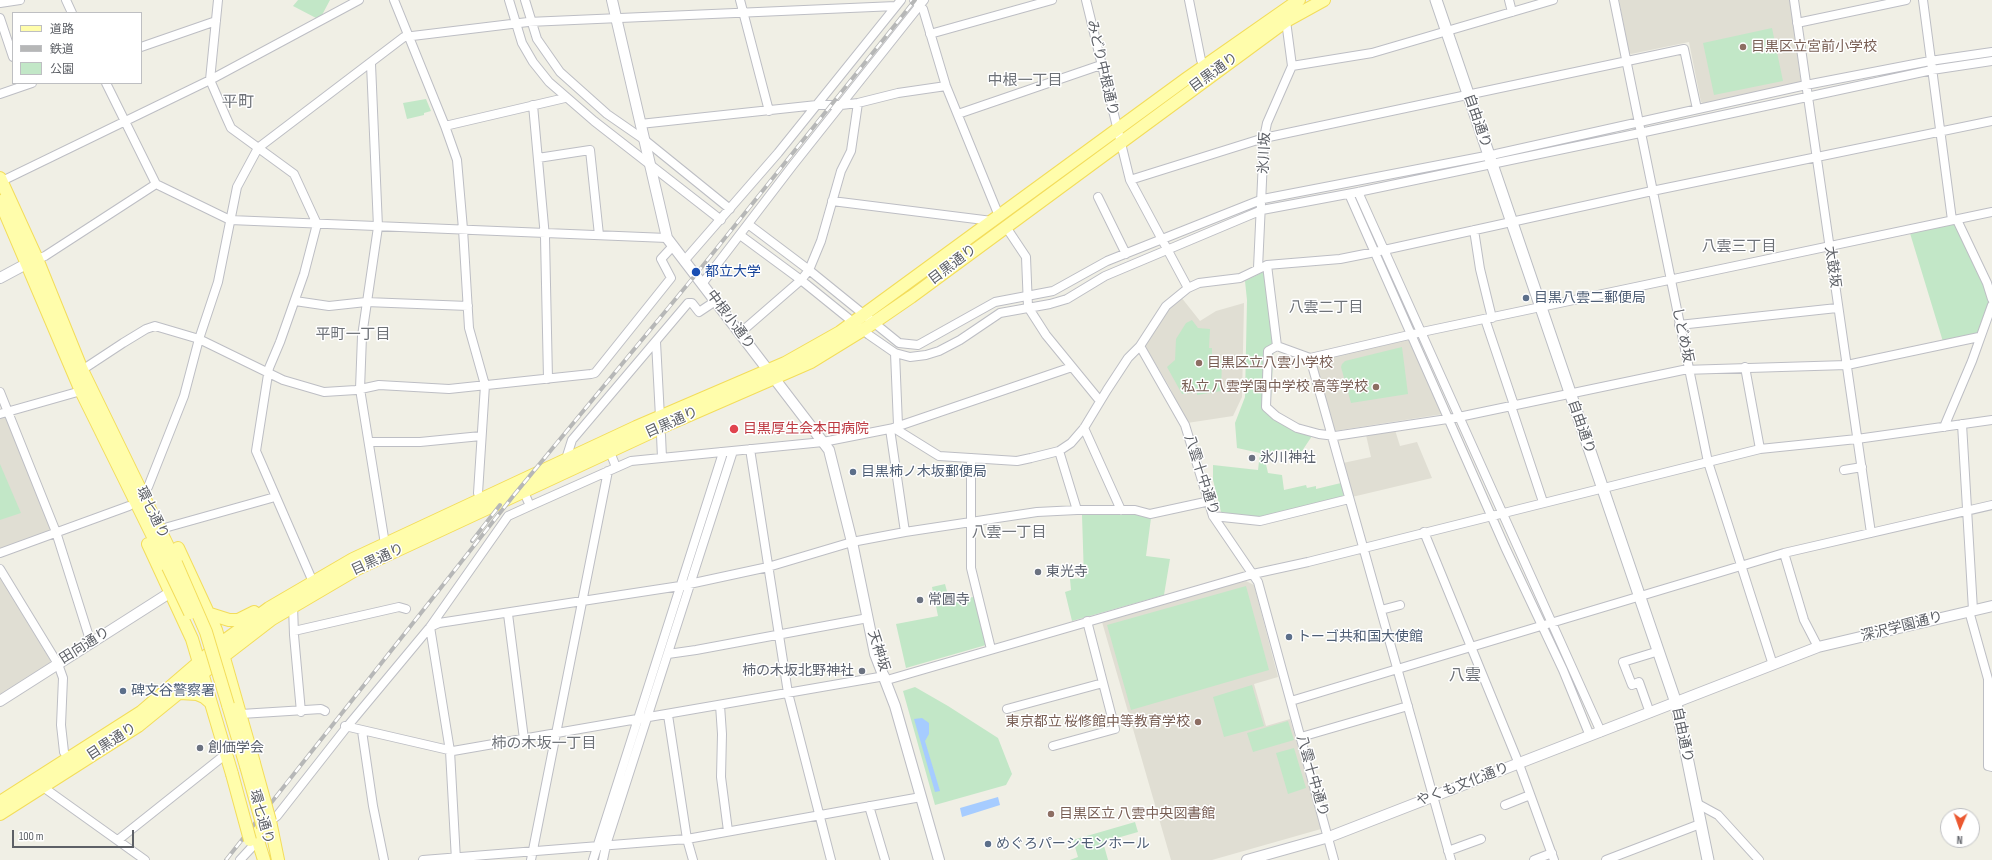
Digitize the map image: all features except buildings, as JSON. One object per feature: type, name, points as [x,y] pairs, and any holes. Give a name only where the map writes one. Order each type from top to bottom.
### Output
[{"type":"main road","name":"目黒通り","points":[[869,319],[911,297],[1006,226],[1205,66],[1299,0]]},
{"type":"main road","name":"目黒通り","points":[[0,814],[138,726],[180,693],[220,644],[269,608],[353,559],[566,459],[659,423],[772,374],[811,362],[869,319],[995,219],[1118,137],[1286,21],[1324,0]]},
{"type":"main road","name":"自由通り","points":[[1436,0],[1676,703],[1708,860]]},
{"type":"main road","name":"環七通り","points":[[1,180],[81,390],[93,413],[104,440],[172,565]]},
{"type":"main road","name":"環七通り","points":[[0,201],[33,261],[82,370],[111,428],[172,565],[199,635],[220,706],[243,768],[264,860]]},
{"type":"main road","name":"目黒通り","points":[[0,802],[141,712],[201,668],[224,656],[293,605],[357,569],[610,452],[659,423]]},
{"type":"main road","points":[[111,428],[148,487],[210,614],[241,714],[243,768],[258,833],[258,860]]},
{"type":"main road","points":[[104,440],[129,506],[187,626],[201,668],[220,706],[226,754],[243,768]]},
{"type":"main road","points":[[210,614],[229,620],[238,620],[269,608]]},
{"type":"main road","points":[[180,693],[197,694],[220,706]]},
{"type":"main road","name":"環七通り","points":[[258,833],[273,860]]},
{"type":"main road","points":[[258,833],[278,860]]},
{"type":"street","points":[[0,4],[16,0]]},
{"type":"street","points":[[66,0],[72,12]]},
{"type":"street","points":[[218,0],[210,80],[231,128],[294,174],[317,224],[304,274],[268,372],[256,451],[275,498],[313,582]]},
{"type":"street","points":[[1,180],[126,122],[210,80],[359,0]]},
{"type":"street","points":[[394,0],[445,126],[457,160],[469,328],[485,385],[480,436],[478,493],[481,500]]},
{"type":"street","points":[[509,0],[522,43],[533,62],[549,82],[565,98],[649,162],[725,214]]},
{"type":"street","points":[[525,0],[530,22],[537,39],[560,72],[607,114],[646,144],[725,214]]},
{"type":"street","points":[[612,0],[640,124],[646,144]]},
{"type":"street","points":[[740,0],[769,111]]},
{"type":"street","points":[[930,34],[1052,0]]},
{"type":"street","name":"みどり中根通り","points":[[1086,0],[1118,137]]},
{"type":"street","points":[[1189,0],[1201,60],[1205,66]]},
{"type":"street","points":[[1509,0],[1512,12]]},
{"type":"street","points":[[1286,21],[1292,66],[1372,53],[1553,0]]},
{"type":"street","name":"しどめ坂","points":[[1614,0],[1708,462],[1773,665]]},
{"type":"street","name":"太鼓坂","points":[[1794,0],[1830,247],[1837,308],[1847,365],[1871,533]]},
{"type":"street","points":[[1797,23],[1906,0]]},
{"type":"street","points":[[1923,0],[1940,132],[1954,220],[1987,283],[1992,299]]},
{"type":"street","points":[[832,201],[995,219],[958,114],[946,86],[920,1]]},
{"type":"street","points":[[702,284],[920,1]]},
{"type":"street","points":[[148,487],[184,396],[199,338],[218,282],[236,187],[258,148],[371,64],[404,37],[530,22],[898,3]]},
{"type":"street","points":[[684,261],[817,105],[898,3]]},
{"type":"street","points":[[0,18],[12,53]]},
{"type":"street","points":[[142,47],[216,22]]},
{"type":"street","points":[[1130,180],[1264,138],[1684,49],[1697,110]]},
{"type":"street","points":[[744,229],[801,280],[858,327],[895,353],[910,357],[926,355],[939,351],[1000,313],[1050,304],[1067,299],[1105,276],[1262,210],[1358,192],[1638,122],[1806,85],[1930,61],[1992,52]]},
{"type":"street","points":[[744,229],[809,270],[899,343],[918,345],[996,302],[1054,291],[1106,262],[1263,199],[1640,133],[1932,70],[1992,62]]},
{"type":"street","points":[[371,64],[378,227],[362,336],[360,389],[385,544]]},
{"type":"street","points":[[958,114],[1101,65]]},
{"type":"street","name":"氷川坂","points":[[1258,268],[1263,199],[1264,138],[1267,123],[1292,66]]},
{"type":"street","points":[[0,94],[22,84]]},
{"type":"street","points":[[107,84],[156,184],[230,220],[667,238]]},
{"type":"street","points":[[640,124],[817,105],[858,103],[898,93],[946,86]]},
{"type":"street","points":[[445,126],[565,98]]},
{"type":"street","points":[[740,333],[801,280],[809,270],[821,241],[841,171],[851,151],[858,103]]},
{"type":"street","points":[[533,105],[545,233],[548,379]]},
{"type":"street","points":[[894,427],[939,456],[1017,461],[1059,451],[1071,443],[1084,428],[1128,358],[1140,346],[1166,306],[1188,288],[1199,283],[1240,278],[1258,268],[1267,265],[1340,259],[1375,252],[1992,121]]},
{"type":"street","points":[[1118,137],[1130,180],[1160,240],[1188,288]]},
{"type":"street","name":"中根小通り","points":[[646,144],[667,238],[823,442]]},
{"type":"street","points":[[538,158],[590,150],[599,235]]},
{"type":"street","points":[[0,278],[33,261],[156,184]]},
{"type":"street","points":[[1358,192],[1601,732]]},
{"type":"street","points":[[1349,194],[1491,515],[1563,670],[1590,736]]},
{"type":"street","points":[[1098,196],[1126,254]]},
{"type":"street","points":[[1979,337],[1847,365],[1689,369],[1460,417],[1332,436],[1308,432],[1297,428],[1276,416],[1266,407],[1268,351],[1277,346],[1310,358],[1422,332],[1671,281],[1992,212]]},
{"type":"street","points":[[1006,226],[1026,257],[1026,296],[1028,308],[1046,335],[1100,401]]},
{"type":"street","points":[[1474,230],[1489,318],[1513,405],[1543,502]]},
{"type":"street","points":[[82,370],[146,329],[155,326],[199,338],[284,380],[324,392],[360,389],[379,385],[449,389],[595,373],[671,278],[661,259],[673,246]]},
{"type":"street","points":[[1267,265],[1277,346]]},
{"type":"street","points":[[566,459],[572,440],[688,303],[692,303],[699,312],[711,304],[713,298]]},
{"type":"street","points":[[295,301],[329,306],[366,302],[468,306]]},
{"type":"street","points":[[1944,427],[1972,361],[1979,337],[1992,306]]},
{"type":"street","points":[[1679,324],[1837,308]]},
{"type":"street","points":[[656,342],[662,458]]},
{"type":"street","name":"八雲十中通り","points":[[1140,346],[1185,425],[1210,502],[1213,516],[1258,582],[1302,737],[1334,860]]},
{"type":"street","points":[[895,353],[894,427],[905,532]]},
{"type":"street","points":[[1310,358],[1451,860]]},
{"type":"street","points":[[240,860],[258,833],[277,816],[345,727],[430,627],[508,516],[631,461],[823,442],[894,427],[1072,367]]},
{"type":"street","points":[[1745,367],[1760,449]]},
{"type":"street","points":[[4,413],[81,390]]},
{"type":"street","points":[[0,392],[4,413],[56,532],[91,643]]},
{"type":"street","points":[[345,727],[450,751],[788,693],[886,678],[1253,574],[1364,548],[1543,502],[1760,449],[1857,439],[1992,420]]},
{"type":"street","points":[[1962,424],[1967,511],[1970,611],[1988,679],[1990,707],[1988,766],[1992,767]]},
{"type":"street","points":[[1084,428],[1121,510]]},
{"type":"street","points":[[369,442],[420,442],[480,436]]},
{"type":"street","name":"天神坂","points":[[823,442],[830,452],[852,542],[877,658],[886,678],[939,860]]},
{"type":"street","points":[[750,449],[788,693],[818,815],[831,860]]},
{"type":"street","points":[[603,860],[606,845],[733,451]]},
{"type":"street","points":[[1059,451],[1077,510]]},
{"type":"street","points":[[610,452],[616,467]]},
{"type":"street","points":[[593,860],[596,846],[722,456],[721,452]]},
{"type":"street","points":[[971,458],[971,568],[991,649]]},
{"type":"street","points":[[1844,470],[1862,467]]},
{"type":"street","points":[[531,860],[608,471]]},
{"type":"street","points":[[524,492],[530,506]]},
{"type":"street","points":[[168,527],[275,498]]},
{"type":"street","points":[[1213,516],[1260,521],[1349,499]]},
{"type":"street","points":[[430,627],[439,623],[508,614],[690,584],[768,567],[852,542],[905,532],[1037,512],[1135,510],[1150,514],[1210,502]]},
{"type":"street","points":[[1291,701],[1784,553],[1992,505]]},
{"type":"street","points":[[0,553],[129,506]]},
{"type":"street","points":[[1424,532],[1519,764],[1553,856],[1534,860]]},
{"type":"street","points":[[1784,553],[1804,620],[1815,648]]},
{"type":"street","points":[[0,569],[58,664],[63,678],[61,725],[64,752],[68,758]]},
{"type":"street","name":"田向通り","points":[[0,701],[171,592]]},
{"type":"street","points":[[293,605],[301,712]]},
{"type":"street","points":[[1381,610],[1400,605]]},
{"type":"street","points":[[294,630],[399,606],[406,609]]},
{"type":"street","name":"深沢学園通り","points":[[1773,665],[1815,648],[1992,606]]},
{"type":"street","points":[[508,614],[524,739]]},
{"type":"street","points":[[668,654],[868,618]]},
{"type":"street","points":[[1053,746],[1115,729],[1087,621]]},
{"type":"street","points":[[430,627],[450,751],[456,859]]},
{"type":"street","points":[[1650,713],[1639,682],[1632,685],[1623,662],[1659,651]]},
{"type":"street","name":"やくも文化通り","points":[[1247,860],[1329,837],[1773,665]]},
{"type":"street","points":[[1007,709],[1103,683]]},
{"type":"street","points":[[720,705],[722,734],[721,777],[728,831]]},
{"type":"street","points":[[1302,737],[1408,706]]},
{"type":"street","points":[[241,714],[301,712],[321,709],[325,711]]},
{"type":"street","points":[[668,714],[687,839],[693,860]]},
{"type":"street","points":[[362,731],[373,806],[384,860]]},
{"type":"street","points":[[118,840],[226,754]]},
{"type":"street","points":[[42,786],[144,860]]},
{"type":"street","points":[[1505,805],[1530,795]]},
{"type":"street","points":[[423,860],[456,859],[532,850],[687,839],[921,797]]},
{"type":"street","points":[[1696,803],[1718,815],[1759,860]]},
{"type":"street","points":[[869,806],[885,860]]},
{"type":"street","points":[[1606,860],[1700,824]]},
{"type":"street","points":[[1448,851],[1481,839]]},
{"type":"shaded area","name":"目黒区立宮前小学校","points":[[1619,0],[1790,0],[1801,83],[1703,103],[1701,102],[1689,42],[1631,54],[1629,53]]},
{"type":"shaded area","name":"目黒区立八雲小学校","points":[[1181,297],[1200,321],[1216,311],[1244,303],[1242,397],[1233,416],[1187,423],[1170,388],[1145,346],[1169,307]]},
{"type":"shaded area","name":"私立 八雲学園中学校 高等学校","points":[[1408,338],[1443,414],[1334,431],[1313,360]]},
{"type":"shaded area","points":[[3,417],[8,419],[51,530],[0,549],[0,418]]},
{"type":"shaded area","points":[[1395,430],[1400,446],[1417,442],[1432,478],[1352,497],[1343,463],[1371,457],[1366,435]]},
{"type":"shaded area","points":[[0,577],[50,660],[50,663],[0,695]]},
{"type":"shaded area","name":"東京都立 桜修館中等教育学校","points":[[1246,581],[1254,585],[1278,677],[1254,684],[1266,726],[1290,719],[1321,829],[1212,860],[1171,860],[1102,622],[1199,592]]},
{"type":"green space","points":[[298,0],[330,0],[322,15],[316,18],[293,6]]},
{"type":"green space","points":[[1772,28],[1783,81],[1714,95],[1703,43]]},
{"type":"green space","points":[[426,99],[431,111],[424,113],[424,115],[407,119],[403,103]]},
{"type":"green space","points":[[1957,220],[1992,300],[1979,337],[1944,345],[1909,230]]},
{"type":"green space","points":[[1265,271],[1274,344],[1270,416],[1312,436],[1300,454],[1284,449],[1274,451],[1265,460],[1268,473],[1282,475],[1284,490],[1306,485],[1307,488],[1316,486],[1316,489],[1341,483],[1344,497],[1262,519],[1221,512],[1213,480],[1213,465],[1258,470],[1260,453],[1237,448],[1235,423],[1245,397],[1247,300],[1245,281]]},
{"type":"green space","points":[[1192,320],[1198,328],[1210,329],[1209,348],[1212,348],[1212,360],[1222,360],[1221,391],[1197,395],[1197,392],[1182,394],[1167,367],[1175,360],[1176,339],[1186,323]]},
{"type":"green space","points":[[1402,347],[1408,394],[1351,403],[1341,367],[1342,364],[1345,361]]},
{"type":"green space","points":[[0,464],[21,513],[0,520]]},
{"type":"green space","points":[[1082,515],[1138,515],[1151,518],[1146,556],[1170,559],[1164,595],[1072,621],[1065,592],[1071,590],[1070,579],[1084,578]]},
{"type":"green space","points":[[945,584],[949,599],[975,597],[986,645],[906,668],[896,624],[938,616],[932,587]]},
{"type":"green space","points":[[1246,586],[1269,670],[1131,710],[1107,625]]},
{"type":"green space","points":[[1252,685],[1264,726],[1224,737],[1213,697]]},
{"type":"green space","points":[[915,687],[998,738],[1012,774],[1006,785],[935,805],[903,691]]},
{"type":"green space","points":[[1288,721],[1294,740],[1253,752],[1247,733]]},
{"type":"green space","points":[[1294,748],[1306,788],[1288,794],[1276,753]]},
{"type":"green space","points":[[1135,822],[1138,832],[1103,842],[1108,860],[1070,860],[1078,857],[1073,840]]},
{"type":"water","points":[[922,718],[929,723],[929,734],[925,741],[940,791],[935,792],[914,719]]},
{"type":"water","points":[[998,797],[1000,805],[962,817],[960,808]]},
{"type":"railway","points":[[226,860],[514,495],[697,273],[915,0]]},
{"type":"railway","points":[[472,541],[500,505]]},
{"type":"place","name":"目黒区立宮前小学校","points":[[1743,47]]},
{"type":"place","name":"都立大学","points":[[696,272]]},
{"type":"place","name":"目黒八雲二郵便局","points":[[1526,298]]},
{"type":"place","name":"目黒区立八雲小学校","points":[[1199,363]]},
{"type":"place","name":"私立 八雲学園中学校 高等学校","points":[[1376,387]]},
{"type":"place","name":"目黒厚生会本田病院","points":[[734,429]]},
{"type":"place","name":"氷川神社","points":[[1252,458]]},
{"type":"place","name":"目黒柿ノ木坂郵便局","points":[[853,472]]},
{"type":"place","name":"東光寺","points":[[1038,572]]},
{"type":"place","name":"常圓寺","points":[[920,600]]},
{"type":"place","name":"トーゴ共和国大使館","points":[[1289,637]]},
{"type":"place","name":"柿の木坂北野神社","points":[[862,671]]},
{"type":"place","name":"碑文谷警察署","points":[[123,691]]},
{"type":"place","name":"東京都立 桜修館中等教育学校","points":[[1198,722]]},
{"type":"place","name":"創価学会","points":[[200,748]]},
{"type":"place","name":"目黒区立 八雲中央図書館","points":[[1051,814]]},
{"type":"place","name":"めぐろパーシモンホール","points":[[988,844]]},
{"type":"district","name":"中根一丁目","points":[[1025,81]]},
{"type":"district","name":"平町","points":[[238,103]]},
{"type":"district","name":"八雲三丁目","points":[[1739,247]]},
{"type":"district","name":"八雲二丁目","points":[[1326,308]]},
{"type":"district","name":"平町一丁目","points":[[353,335]]},
{"type":"district","name":"八雲一丁目","points":[[1009,533]]},
{"type":"district","name":"八雲","points":[[1465,676]]},
{"type":"district","name":"柿の木坂一丁目","points":[[544,744]]}]
